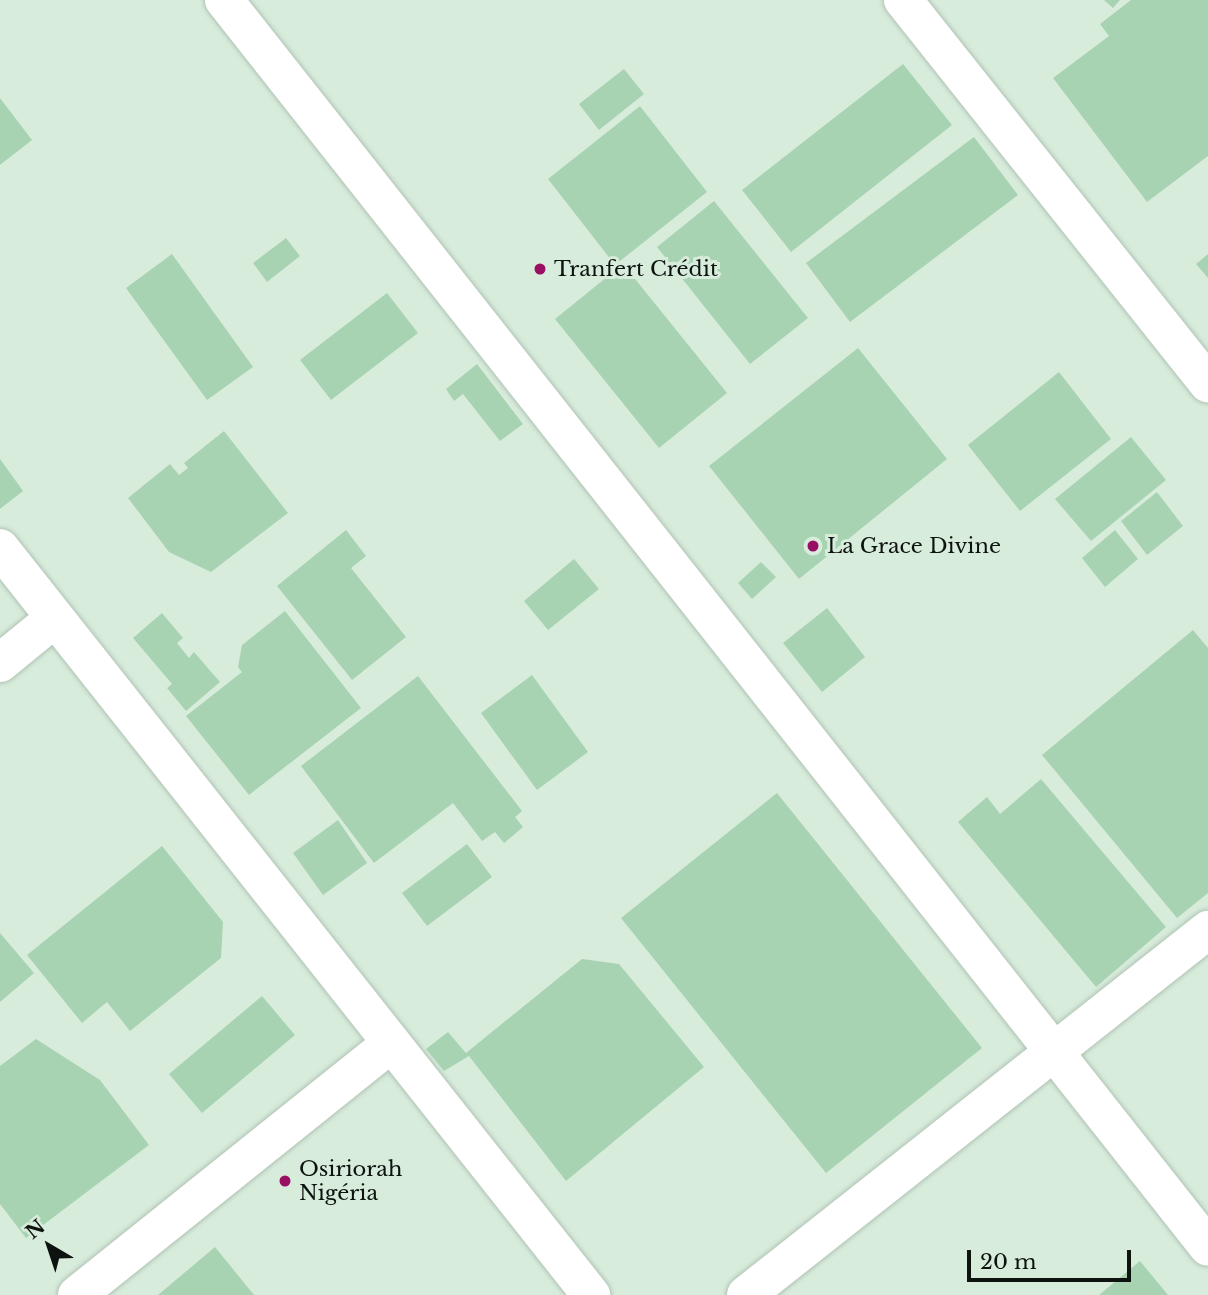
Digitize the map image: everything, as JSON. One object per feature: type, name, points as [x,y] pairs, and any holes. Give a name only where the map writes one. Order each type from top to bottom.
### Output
[{"type":"street","points":[[224,0],[1208,1247]]},
{"type":"street","points":[[903,0],[1208,384]]},
{"type":"street","points":[[0,548],[590,1295]]},
{"type":"street","points":[[0,663],[55,618]]},
{"type":"street","points":[[746,1295],[1208,930]]},
{"type":"street","points":[[77,1295],[391,1043]]},
{"type":"building","points":[[1104,0],[1120,0],[1113,8]]},
{"type":"building","points":[[1131,0],[1208,0],[1208,156],[1147,202],[1053,78],[1109,36],[1100,24]]},
{"type":"building","points":[[903,64],[952,125],[791,252],[742,190]]},
{"type":"building","points":[[624,69],[644,94],[599,130],[579,104]]},
{"type":"building","points":[[0,98],[32,140],[0,165]]},
{"type":"building","points":[[640,106],[707,192],[615,265],[548,179]]},
{"type":"building","points":[[974,137],[1018,195],[850,322],[806,263]]},
{"type":"building","points":[[714,201],[808,318],[750,364],[657,247]]},
{"type":"building","points":[[286,238],[300,256],[267,282],[253,263]]},
{"type":"building","points":[[172,254],[253,367],[207,400],[126,288]]},
{"type":"building","points":[[1208,254],[1208,278],[1196,264]]},
{"type":"building","points":[[623,264],[727,393],[659,448],[555,319]]},
{"type":"building","points":[[387,293],[418,333],[331,400],[300,360]]},
{"type":"building","points":[[858,348],[947,459],[799,579],[709,466]]},
{"type":"building","points":[[477,364],[523,424],[500,441],[463,394],[454,401],[446,389]]},
{"type":"building","points":[[1059,372],[1111,439],[1020,511],[968,445]]},
{"type":"building","points":[[224,431],[288,513],[211,572],[169,552],[128,498],[170,464],[179,475],[188,468],[184,463]]},
{"type":"building","points":[[1131,437],[1166,480],[1091,541],[1055,499]]},
{"type":"building","points":[[0,459],[23,491],[0,509]]},
{"type":"building","points":[[1157,492],[1183,526],[1147,555],[1121,521]]},
{"type":"building","points":[[346,530],[366,556],[351,568],[406,637],[352,680],[277,586]]},
{"type":"building","points":[[1115,530],[1138,559],[1105,587],[1082,558]]},
{"type":"building","points":[[574,559],[599,589],[548,630],[524,601]]},
{"type":"building","points":[[761,562],[776,577],[752,599],[738,583]]},
{"type":"building","points":[[827,608],[865,657],[822,692],[783,643]]},
{"type":"building","points":[[285,611],[361,708],[249,795],[186,716],[242,672],[238,667],[242,645]]},
{"type":"building","points":[[162,613],[183,638],[177,643],[189,658],[194,652],[220,682],[186,711],[167,688],[172,684],[133,638]]},
{"type":"building","points":[[1193,630],[1208,648],[1208,893],[1177,918],[1042,755]]},
{"type":"building","points":[[532,675],[588,752],[537,790],[481,713]]},
{"type":"building","points":[[418,676],[522,811],[515,817],[523,827],[504,843],[495,832],[482,841],[453,803],[374,863],[301,766]]},
{"type":"building","points":[[1041,779],[1166,927],[1096,987],[958,822],[987,797],[1000,814]]},
{"type":"building","points":[[777,793],[982,1048],[826,1173],[621,918]]},
{"type":"building","points":[[338,820],[367,863],[323,895],[293,853]]},
{"type":"building","points":[[467,844],[492,877],[427,926],[402,893]]},
{"type":"building","points":[[162,846],[223,922],[221,958],[130,1031],[107,1002],[82,1023],[27,955]]},
{"type":"building","points":[[0,933],[34,973],[0,1002]]},
{"type":"building","points":[[582,959],[619,964],[704,1067],[566,1181],[469,1056],[444,1071],[426,1049],[448,1032],[466,1053]]},
{"type":"building","points":[[262,996],[295,1035],[202,1113],[169,1074]]},
{"type":"building","points":[[36,1039],[100,1080],[149,1145],[26,1238],[0,1204],[0,1066]]},
{"type":"building","points":[[215,1247],[254,1295],[158,1295]]},
{"type":"building","points":[[1140,1261],[1168,1295],[1099,1295]]},
{"type":"place","name":"Tranfert Crédit","points":[[540,269]]},
{"type":"place","name":"La Grace Divine","points":[[813,546]]},
{"type":"place","name":"Osiriorah Nigéria","points":[[285,1181]]}]
